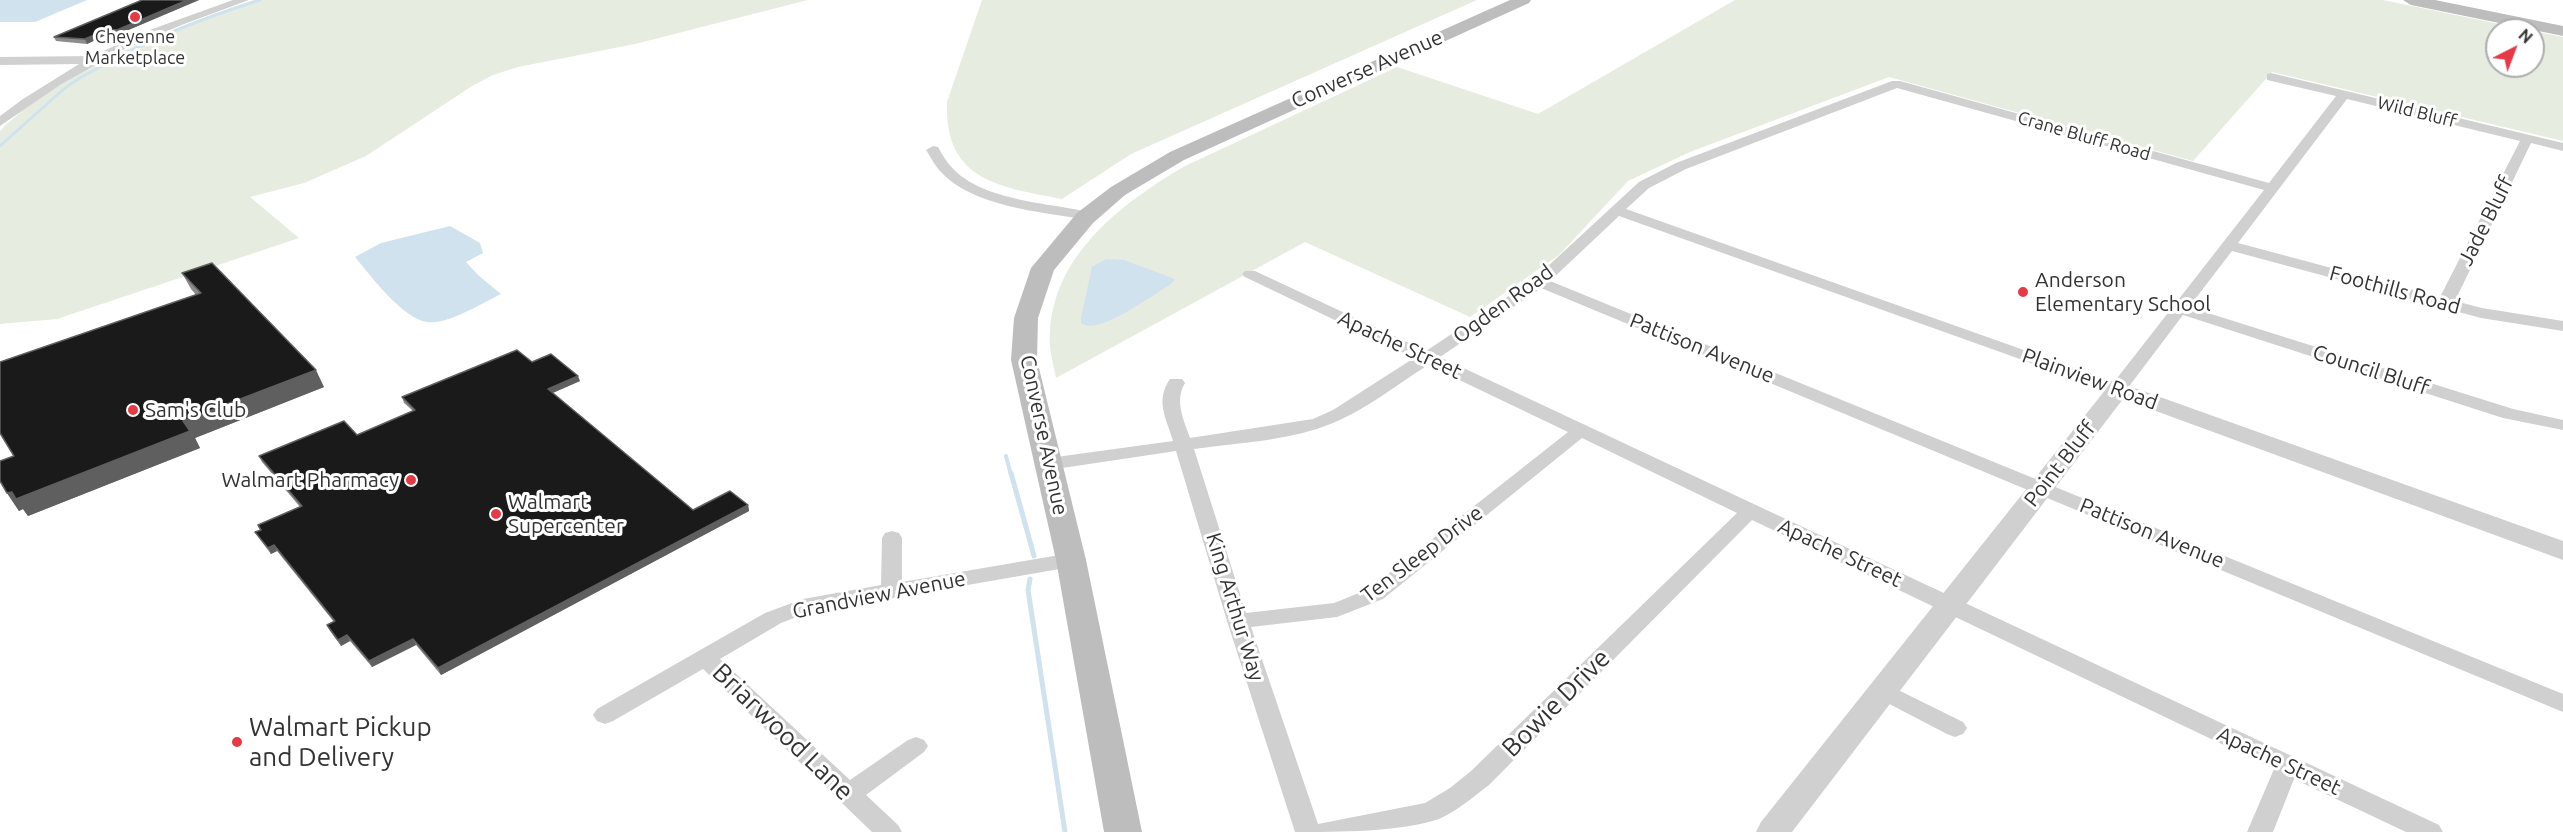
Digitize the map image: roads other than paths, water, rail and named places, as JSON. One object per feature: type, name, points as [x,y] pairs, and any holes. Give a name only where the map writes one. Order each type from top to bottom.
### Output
[{"type":"main road","name":"Converse Avenue","points":[[1123,832],[1071,560],[1024,360],[1026,318],[1043,268],[1088,216],[1118,191],[1177,156],[1523,0]]},
{"type":"main road","points":[[2411,0],[2563,31]]},
{"type":"street","points":[[0,122],[20,105],[96,60],[186,20],[244,0]]},
{"type":"street","points":[[0,61],[96,60]]},
{"type":"street","name":"Wild Bluff","points":[[2271,77],[2563,147]]},
{"type":"street","name":"Crane Bluff Road","points":[[1896,84],[2272,188]]},
{"type":"street","name":"Ogden Road","points":[[1049,464],[1185,446],[1318,423],[1358,404],[1540,282],[1644,185],[1681,166],[1896,84]]},
{"type":"street","name":"Point Bluff","points":[[1773,832],[2344,95]]},
{"type":"street","name":"Jade Bluff","points":[[2445,304],[2528,139]]},
{"type":"street","points":[[933,150],[941,166],[957,180],[970,187],[1018,203],[1088,216]]},
{"type":"street","name":"Plainview Road","points":[[1616,210],[2563,551]]},
{"type":"street","name":"Foothills Road","points":[[2228,245],[2481,313],[2563,326]]},
{"type":"street","name":"Apache Street","points":[[1250,274],[2430,832]]},
{"type":"street","name":"Pattison Avenue","points":[[1540,282],[2563,703]]},
{"type":"street","name":"Council Bluff","points":[[2180,309],[2509,414],[2563,425]]},
{"type":"street","name":"King Arthur Way","points":[[1176,383],[1171,391],[1170,402],[1238,621],[1308,832]]},
{"type":"street","name":"Ten Sleep Drive","points":[[1238,621],[1337,610],[1376,594],[1581,430]]},
{"type":"street","name":"Bowie Drive","points":[[1326,832],[1430,812],[1460,795],[1480,778],[1750,511]]},
{"type":"street","points":[[891,590],[892,538]]},
{"type":"street","name":"Grandview Avenue","points":[[605,715],[773,618],[804,606],[1071,560]]},
{"type":"street","name":"Briarwood Lane","points":[[704,657],[889,832]]},
{"type":"street","points":[[1884,691],[1955,728]]},
{"type":"street","points":[[848,794],[916,746]]},
{"type":"street","points":[[2260,832],[2288,765]]},
{"type":"water","points":[[0,0],[87,0],[35,22],[0,22]]},
{"type":"water","points":[[450,226],[480,243],[483,253],[466,262],[501,294],[445,320],[427,322],[408,313],[378,285],[355,257],[381,243]]},
{"type":"water","points":[[1106,259],[1124,260],[1175,279],[1171,284],[1126,312],[1089,326],[1081,323],[1081,318],[1092,267]]},
{"type":"waterway","points":[[56,96],[84,76],[140,46],[199,21],[260,0]]},
{"type":"waterway","points":[[0,146],[57,95]]},
{"type":"waterway","points":[[1006,456],[1011,475]]},
{"type":"waterway","points":[[1011,473],[1034,556]]},
{"type":"waterway","points":[[1030,579],[1028,590],[1065,832]]},
{"type":"place","name":"Cheyenne Marketplace","points":[[135,17]]},
{"type":"place","name":"Anderson Elementary School","points":[[2023,292]]},
{"type":"place","name":"Sam's Club","points":[[133,410]]},
{"type":"place","name":"Walmart Pharmacy","points":[[411,480]]},
{"type":"place","name":"Walmart Supercenter","points":[[496,514]]},
{"type":"place","name":"Walmart Pickup and Delivery","points":[[237,742]]}]
